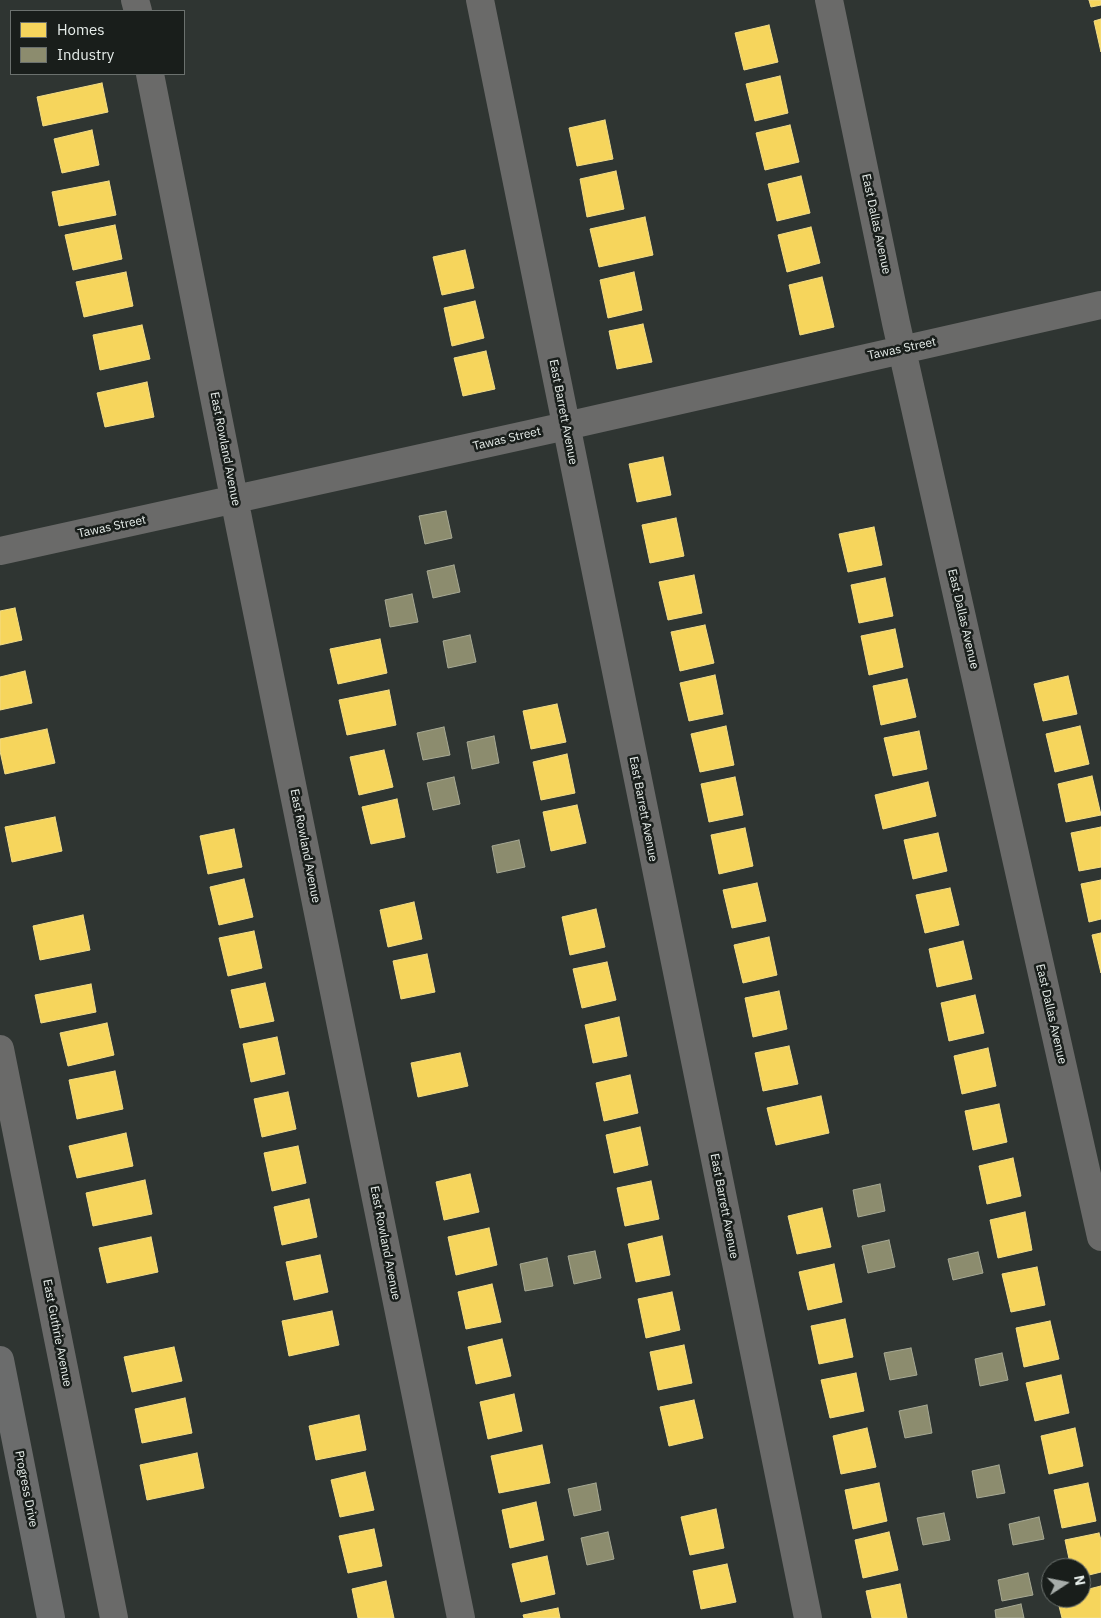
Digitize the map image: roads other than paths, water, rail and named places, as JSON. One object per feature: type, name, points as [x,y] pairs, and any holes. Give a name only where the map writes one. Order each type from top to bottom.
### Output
[{"type":"main road","name":"Progress Drive","points":[[0,1360],[52,1618]]},
{"type":"street","name":"East Barrett Avenue","points":[[480,0],[808,1618]]},
{"type":"street","name":"East Dallas Avenue","points":[[829,0],[902,349],[1101,1237]]},
{"type":"street","name":"East Rowland Avenue","points":[[150,75],[461,1618]]},
{"type":"street","name":"Tawas Street","points":[[0,551],[1101,305]]},
{"type":"street","name":"East Guthrie Avenue","points":[[0,1049],[114,1618]]}]
